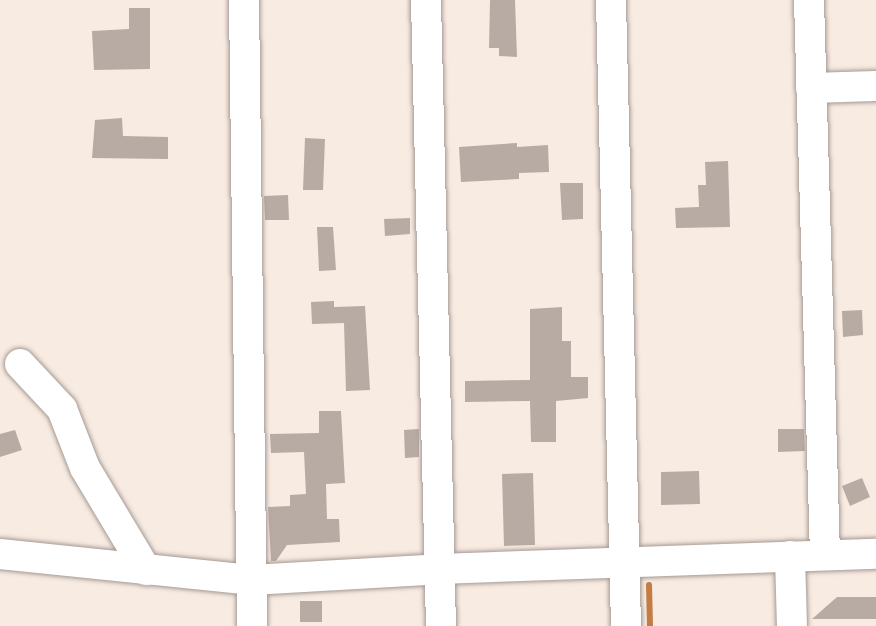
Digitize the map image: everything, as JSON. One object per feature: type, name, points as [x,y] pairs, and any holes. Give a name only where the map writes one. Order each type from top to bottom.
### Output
[{"type":"street","points":[[244,0],[252,626]]},
{"type":"street","points":[[426,0],[441,626]]},
{"type":"street","points":[[611,0],[626,626]]},
{"type":"street","points":[[809,0],[825,555]]},
{"type":"street","points":[[811,89],[876,86]]},
{"type":"street","points":[[20,364],[62,409],[85,468],[146,570]]},
{"type":"street","points":[[0,554],[251,580],[439,569],[876,554]]},
{"type":"street","points":[[790,556],[792,626]]},
{"type":"building","points":[[490,0],[515,0],[517,57],[499,56],[499,48],[489,48]]},
{"type":"building","points":[[129,8],[150,8],[150,69],[94,70],[92,31],[129,29]]},
{"type":"building","points":[[122,118],[123,136],[168,137],[168,159],[92,158],[95,120]]},
{"type":"building","points":[[305,138],[325,139],[323,190],[303,190]]},
{"type":"building","points":[[517,143],[517,147],[548,145],[549,172],[519,173],[519,179],[461,182],[459,147]]},
{"type":"building","points":[[728,161],[730,227],[676,228],[675,208],[699,207],[698,185],[706,185],[705,162]]},
{"type":"building","points":[[560,183],[583,183],[583,219],[562,220]]},
{"type":"building","points":[[288,195],[289,220],[265,220],[264,196]]},
{"type":"building","points":[[410,218],[410,234],[385,236],[384,219]]},
{"type":"building","points":[[317,227],[333,227],[336,270],[319,271]]},
{"type":"building","points":[[334,301],[334,307],[365,306],[370,390],[346,391],[344,323],[312,324],[311,302]]},
{"type":"building","points":[[562,307],[562,341],[571,341],[571,377],[588,377],[588,398],[556,401],[556,442],[531,442],[530,401],[465,402],[465,381],[530,380],[530,309]]},
{"type":"building","points":[[862,310],[863,335],[843,337],[842,311]]},
{"type":"building","points":[[319,411],[341,411],[345,483],[326,484],[327,519],[339,519],[340,542],[287,545],[276,561],[271,561],[268,507],[290,506],[290,495],[306,494],[304,452],[271,453],[270,434],[319,433]]},
{"type":"building","points":[[419,429],[419,457],[405,458],[404,430]]},
{"type":"building","points":[[778,429],[804,429],[805,451],[778,452]]},
{"type":"building","points":[[15,430],[22,450],[0,457],[0,434]]},
{"type":"building","points":[[699,471],[700,504],[661,505],[661,472]]},
{"type":"building","points":[[533,473],[535,545],[504,546],[502,474]]},
{"type":"building","points":[[862,478],[870,497],[850,506],[842,486]]},
{"type":"building","points":[[837,597],[876,597],[876,619],[812,619]]},
{"type":"building","points":[[300,601],[322,601],[322,622],[300,622]]},
{"type":"waterway","points":[[649,585],[650,626]]}]
